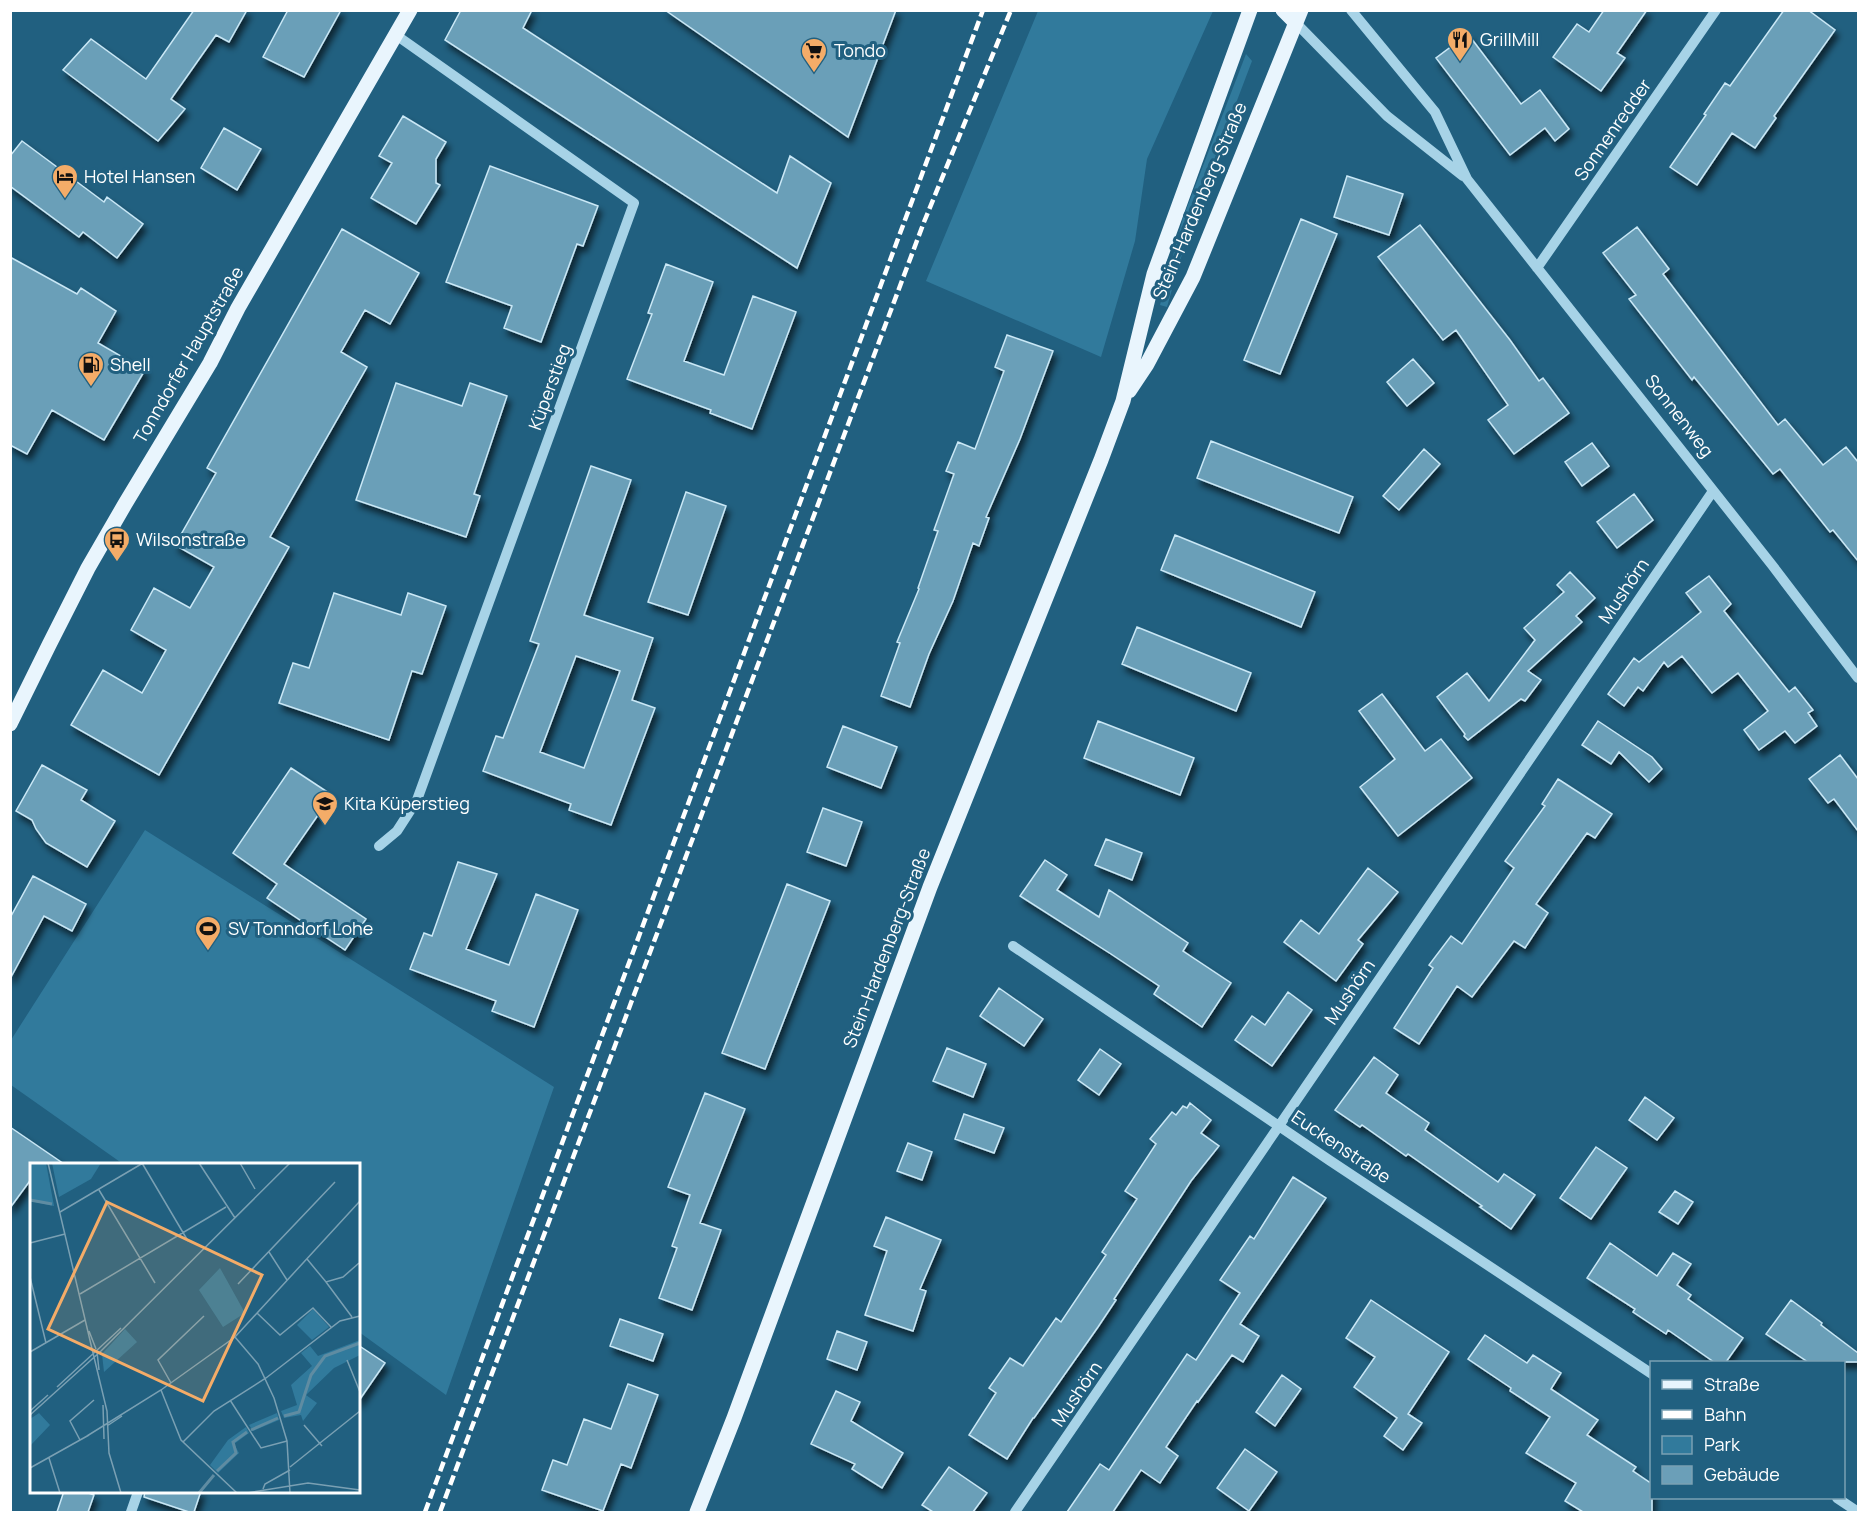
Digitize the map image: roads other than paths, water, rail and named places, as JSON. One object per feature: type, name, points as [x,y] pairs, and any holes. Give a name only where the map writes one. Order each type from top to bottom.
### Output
[{"type":"main road","name":"Tonndorfer Hauptstraße","points":[[10,724],[88,568],[210,363],[238,308],[410,10]]},
{"type":"main road","name":"Stein-Hardenberg-Straße","points":[[697,1512],[734,1418],[930,887],[1098,469],[1123,401],[1154,274],[1250,10]]},
{"type":"main road","name":"Sonnenweg","points":[[1283,10],[1298,17]]},
{"type":"main road","name":"Stein-Hardenberg-Straße","points":[[1123,401],[1147,364],[1193,277],[1298,17]]},
{"type":"street","name":"Sonnenweg","points":[[1351,10],[1435,112],[1467,179],[1858,678]]},
{"type":"street","name":"Sonnenredder","points":[[1537,268],[1716,10]]},
{"type":"street","name":"Sonnenweg","points":[[1298,17],[1387,116],[1467,179]]},
{"type":"street","name":"Küperstieg","points":[[379,846],[397,831],[417,800],[634,203],[396,35]]},
{"type":"street","name":"Mushörn","points":[[1016,1512],[1713,491]]},
{"type":"street","name":"Euckenstraße","points":[[1013,946],[1650,1373]]},
{"type":"street","points":[[131,1512],[137,1493]]},
{"type":"street","points":[[1840,1499],[1858,1512]]},
{"type":"railway","points":[[425,1512],[983,10]]},
{"type":"railway","points":[[440,1512],[924,222],[1011,10]]},
{"type":"place","name":"GrillMill","points":[[1460,63]]},
{"type":"place","name":"Tondo","points":[[814,74]]},
{"type":"place","name":"Hotel Hansen","points":[[65,200]]},
{"type":"place","name":"Shell","points":[[91,388]]},
{"type":"place","name":"Wilsonstraße","points":[[117,563]]},
{"type":"place","name":"Kita Küperstieg","points":[[325,827]]},
{"type":"place","name":"SV Tonndorf Lohe","points":[[208,952]]}]
